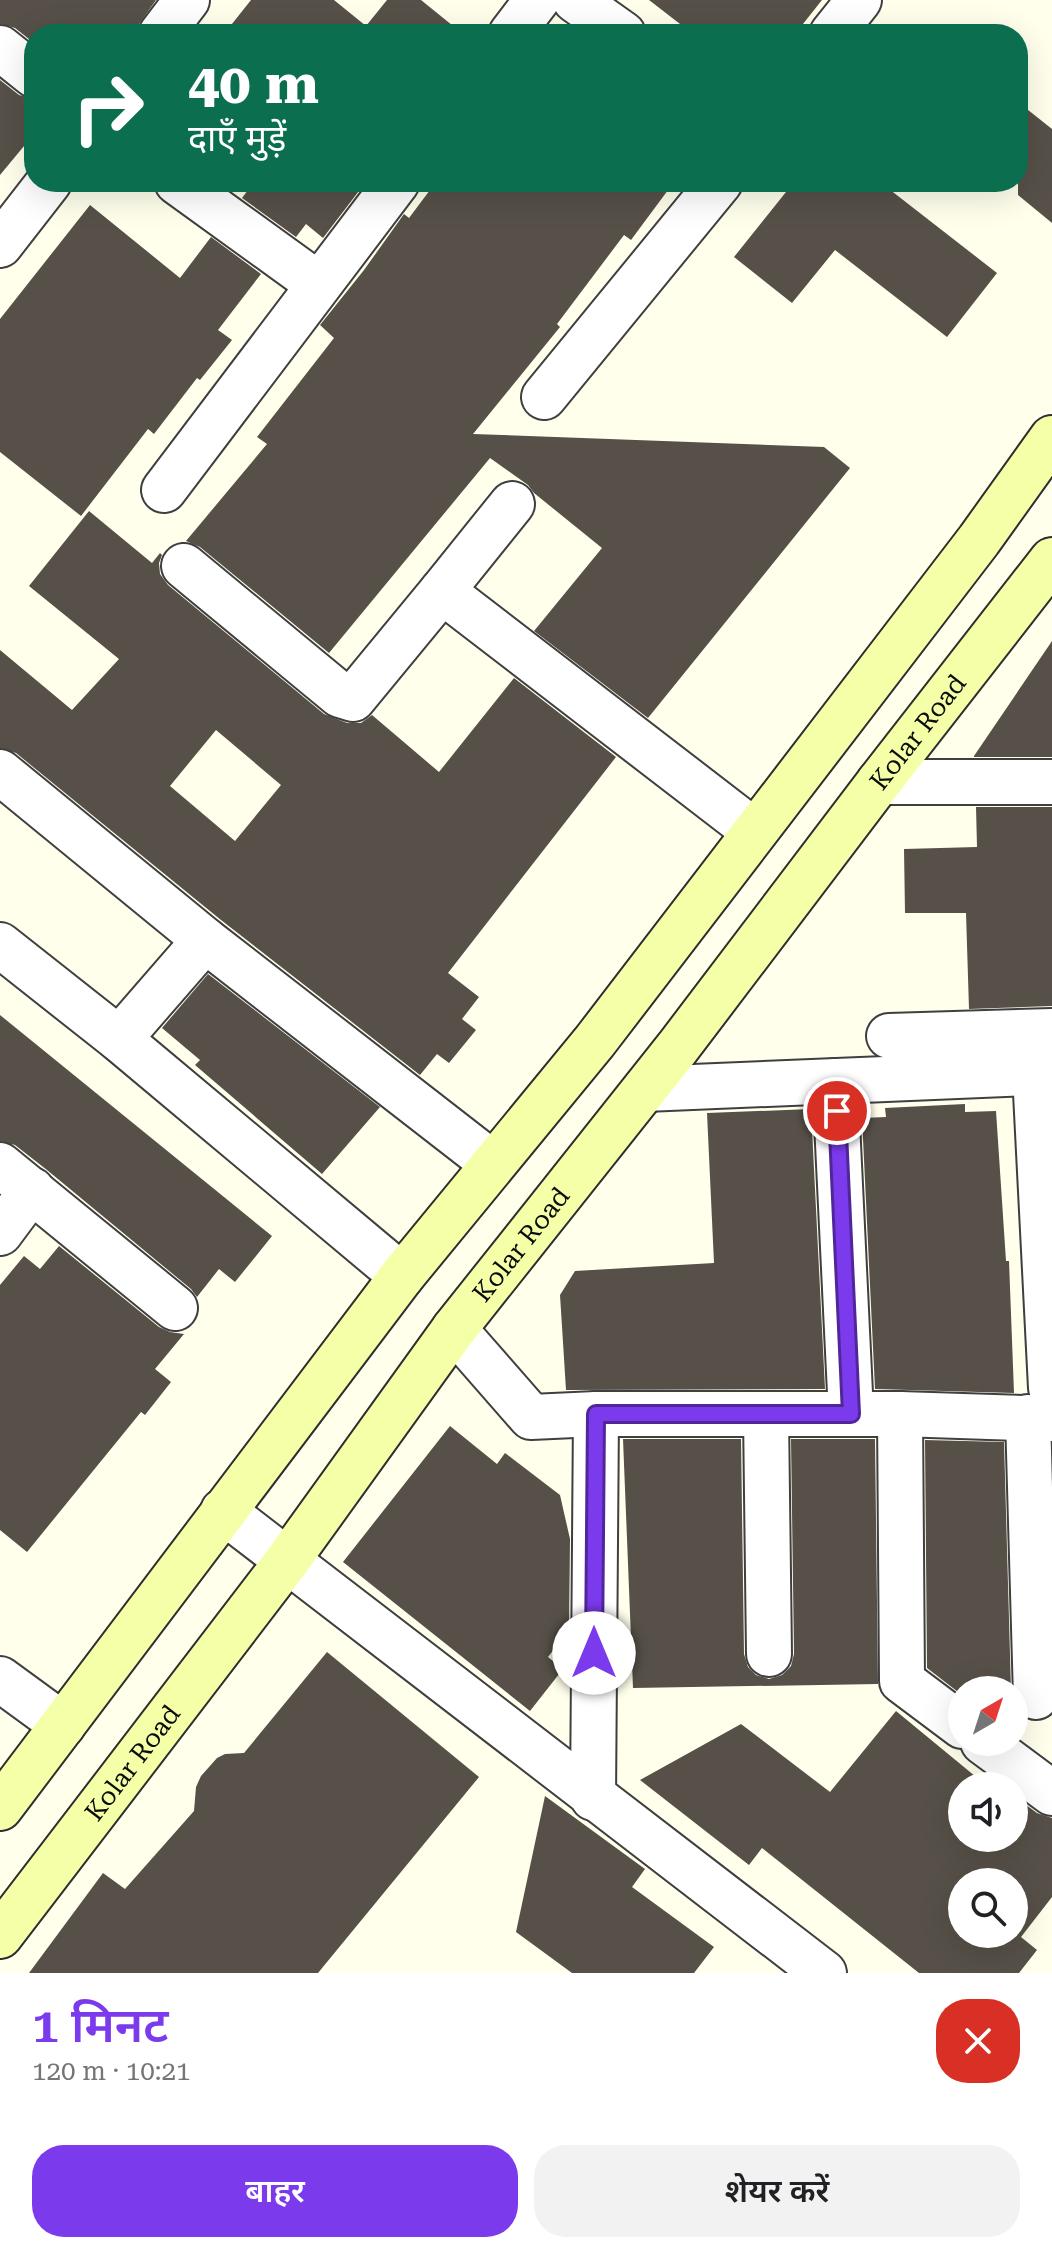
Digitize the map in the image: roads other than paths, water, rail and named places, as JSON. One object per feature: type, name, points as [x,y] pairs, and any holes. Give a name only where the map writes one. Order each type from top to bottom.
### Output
[{"type":"main road","points":[[0,1808],[402,1276],[595,1041],[979,540],[1052,438]]},
{"type":"main road","name":"Kolar Road","points":[[0,1936],[287,1561],[454,1329],[645,1089],[1052,560]]},
{"type":"street","points":[[169,24],[187,0]]},
{"type":"street","points":[[519,24],[537,0]]},
{"type":"street","points":[[575,0],[609,24]]},
{"type":"street","points":[[840,24],[859,0]]},
{"type":"street","points":[[0,48],[24,67]]},
{"type":"street","points":[[0,245],[41,192]]},
{"type":"street","points":[[191,192],[318,284]]},
{"type":"street","points":[[164,490],[389,192]]},
{"type":"street","points":[[544,397],[712,192]]},
{"type":"street","points":[[184,566],[340,695],[353,699],[512,504]]},
{"type":"street","points":[[442,591],[754,831]]},
{"type":"street","points":[[0,772],[205,940],[492,1163]]},
{"type":"street","points":[[879,782],[1052,782]]},
{"type":"street","points":[[119,1039],[205,940]]},
{"type":"street","points":[[0,945],[119,1039],[402,1276]]},
{"type":"street","points":[[889,1036],[1052,1031]]},
{"type":"street","points":[[645,1089],[1044,1072],[1044,1408],[1036,1697]]},
{"type":"street","points":[[835,1081],[851,1414]]},
{"type":"street","points":[[0,1233],[16,1177],[175,1308]]},
{"type":"street","points":[[454,1329],[531,1417],[596,1414],[900,1414],[1044,1408]]},
{"type":"street","points":[[593,1798],[596,1414]]},
{"type":"street","points":[[766,1414],[769,1654]]},
{"type":"street","points":[[900,1414],[902,1681],[948,1716]]},
{"type":"street","points":[[223,1511],[824,1973]]},
{"type":"street","points":[[0,1679],[63,1725]]},
{"type":"street","points":[[1002,1756],[1052,1793]]}]
